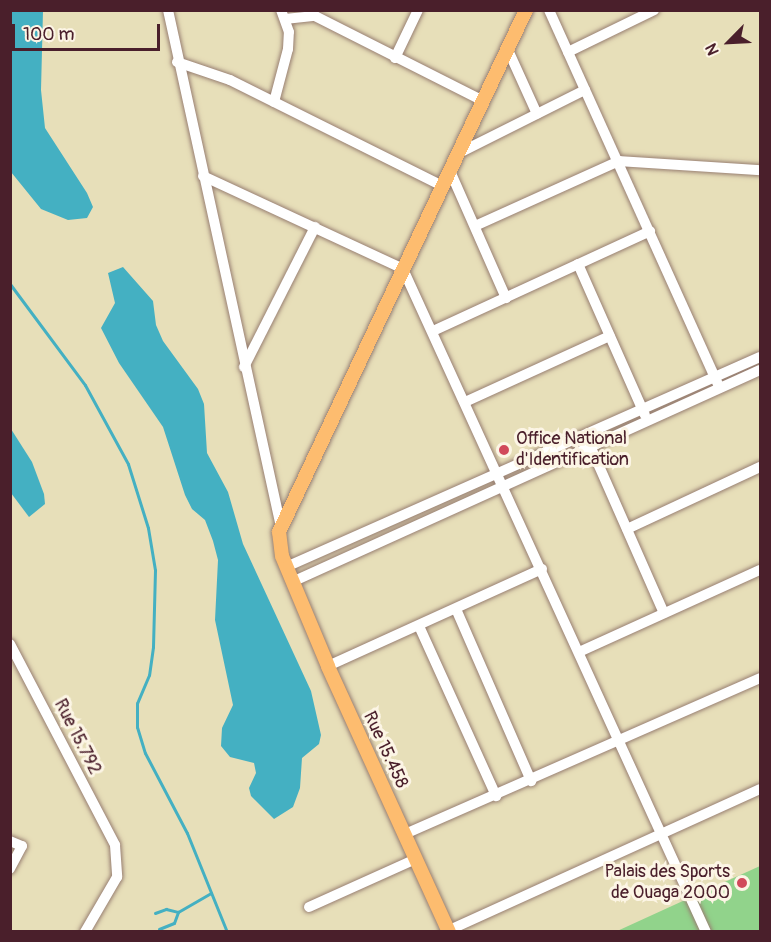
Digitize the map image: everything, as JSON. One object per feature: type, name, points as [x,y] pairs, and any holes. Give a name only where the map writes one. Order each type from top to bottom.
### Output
[{"type":"main road","points":[[281,527],[526,10]]},
{"type":"main road","name":"Rue 15.458","points":[[281,527],[279,546],[292,582],[447,931]]},
{"type":"street","points":[[168,10],[177,62],[281,527]]},
{"type":"street","points":[[395,58],[418,10]]},
{"type":"street","points":[[549,10],[720,389]]},
{"type":"street","points":[[568,52],[654,10]]},
{"type":"street","points":[[274,102],[288,49],[283,15],[316,13],[395,58],[483,101]]},
{"type":"street","points":[[508,50],[537,114]]},
{"type":"street","points":[[177,62],[230,80],[443,186]]},
{"type":"street","points":[[459,153],[585,90]]},
{"type":"street","points":[[475,226],[619,161],[760,170]]},
{"type":"street","points":[[450,171],[506,298]]},
{"type":"street","points":[[202,176],[403,269],[499,473],[706,932]]},
{"type":"street","points":[[244,367],[315,227]]},
{"type":"street","points":[[433,331],[650,231]]},
{"type":"street","points":[[578,264],[647,422]]},
{"type":"street","points":[[465,402],[610,336]]},
{"type":"street","points":[[286,567],[760,357]]},
{"type":"street","points":[[292,582],[760,370]]},
{"type":"street","points":[[586,435],[664,613]]},
{"type":"street","points":[[627,529],[760,467]]},
{"type":"street","points":[[328,666],[542,569]]},
{"type":"street","points":[[579,652],[760,570]]},
{"type":"street","points":[[456,609],[531,781]]},
{"type":"street","points":[[419,626],[496,796]]},
{"type":"street","name":"Rue 15.792","points":[[10,644],[115,845],[119,861],[117,877],[95,919]]},
{"type":"street","points":[[405,834],[531,781],[760,678]]},
{"type":"street","points":[[447,931],[760,789]]},
{"type":"street","points":[[10,841],[22,846],[10,869]]},
{"type":"street","points":[[309,907],[416,859]]},
{"type":"street","points":[[86,932],[95,919]]},
{"type":"street","points":[[95,919],[98,932]]},
{"type":"green space","name":"Palais des Sports de Ouaga 2000","points":[[760,866],[760,931],[615,932],[685,900]]},
{"type":"water","points":[[10,11],[43,11],[41,90],[45,128],[87,193],[93,207],[87,218],[68,220],[41,209],[11,172]]},
{"type":"water","points":[[123,267],[153,301],[156,325],[163,341],[198,389],[204,404],[207,453],[228,492],[243,544],[311,691],[321,735],[319,744],[302,758],[300,788],[293,807],[274,819],[251,796],[249,788],[256,773],[254,763],[230,757],[221,746],[222,728],[233,705],[215,620],[218,560],[213,541],[205,520],[192,509],[185,495],[163,427],[119,363],[101,328],[115,303],[108,273]]},
{"type":"water","points":[[11,429],[32,462],[44,494],[45,504],[29,517],[11,493]]},
{"type":"waterway","points":[[10,284],[85,385],[128,464],[148,528],[155,570],[153,647],[149,675],[137,703],[137,727],[145,753],[187,833],[227,932]]},
{"type":"waterway","points":[[159,929],[174,923],[178,912],[211,893]]},
{"type":"waterway","points":[[155,913],[166,909],[178,912]]},
{"type":"place","name":"Office National d'Identification","points":[[504,450]]},
{"type":"place","name":"Palais des Sports de Ouaga 2000","points":[[742,883]]}]
